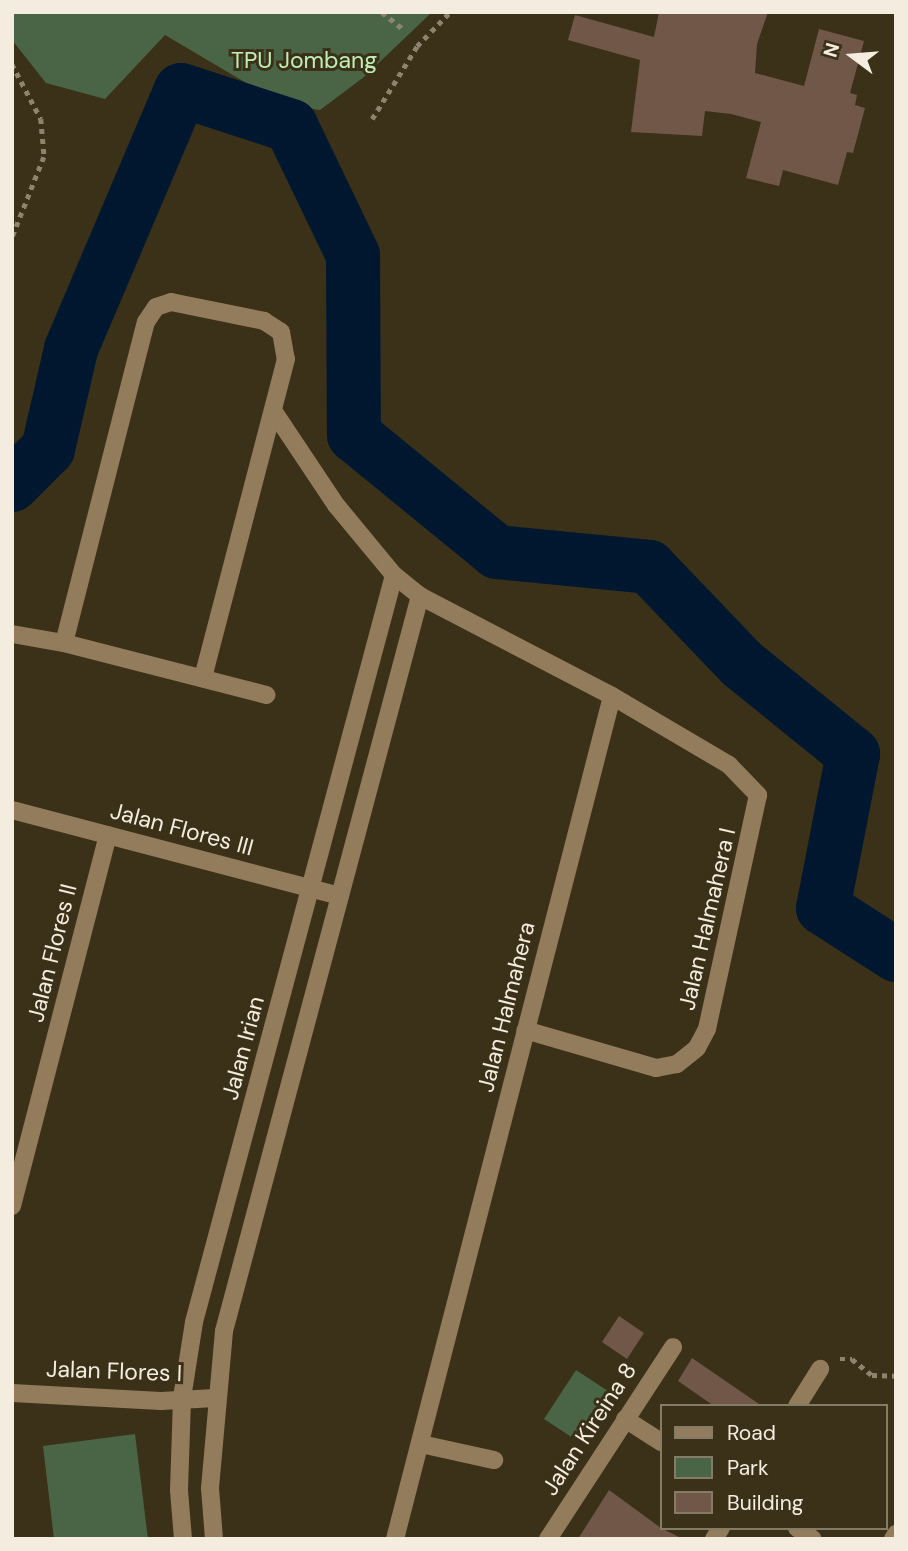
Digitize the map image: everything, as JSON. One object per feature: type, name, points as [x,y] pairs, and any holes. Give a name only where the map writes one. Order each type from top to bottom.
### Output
[{"type":"street","points":[[64,643],[146,322],[156,307],[187,303],[264,321],[281,332],[286,359],[202,678]]},
{"type":"street","points":[[274,412],[336,505],[394,575],[420,596],[612,696]]},
{"type":"street","name":"Jalan Irian","points":[[183,1539],[179,1490],[182,1398],[194,1322],[394,575]]},
{"type":"street","points":[[214,1539],[209,1488],[223,1331],[420,596]]},
{"type":"street","points":[[12,634],[64,643],[267,695]]},
{"type":"street","name":"Jalan Halmahera","points":[[395,1539],[612,696]]},
{"type":"street","name":"Jalan Halmahera I","points":[[525,1030],[656,1068],[677,1064],[697,1048],[706,1029],[758,794],[729,765],[612,696]]},
{"type":"street","points":[[357,719],[384,725]]},
{"type":"street","name":"Jalan Flores III","points":[[12,810],[340,896]]},
{"type":"street","name":"Jalan Flores II","points":[[12,1206],[108,835]]},
{"type":"street","name":"Jalan Kireina 8","points":[[548,1539],[673,1347]]},
{"type":"street","points":[[798,1404],[820,1369]]},
{"type":"street","name":"Jalan Flores I","points":[[12,1393],[215,1398]]},
{"type":"street","points":[[625,1419],[660,1441]]},
{"type":"street","points":[[421,1444],[494,1460]]},
{"type":"street","points":[[892,1539],[896,1534]]},
{"type":"path","points":[[382,12],[404,30]]},
{"type":"path","points":[[372,119],[417,46],[450,12]]},
{"type":"path","points":[[12,64],[41,119],[44,157],[12,238]]},
{"type":"path","points":[[820,1369],[835,1359],[852,1359],[872,1375],[896,1376]]},
{"type":"green space","name":"TPU Jombang","points":[[12,12],[430,14],[364,77],[320,110],[282,104],[165,35],[105,99],[46,83],[12,40]]},
{"type":"green space","points":[[576,1370],[608,1391],[576,1440],[544,1419]]},
{"type":"green space","points":[[135,1434],[148,1539],[54,1539],[43,1446]]},
{"type":"building","points":[[659,12],[768,12],[757,44],[755,73],[804,86],[819,29],[864,41],[850,93],[857,95],[855,105],[865,108],[853,153],[847,152],[838,185],[783,170],[779,186],[746,178],[761,122],[731,114],[705,111],[702,136],[631,132],[640,60],[568,40],[575,15],[654,37]]},
{"type":"building","points":[[619,1316],[644,1333],[627,1359],[602,1342]]},
{"type":"building","points":[[692,1358],[759,1404],[711,1404],[678,1381]]},
{"type":"building","points":[[609,1490],[660,1527],[660,1530],[683,1539],[578,1539]]},
{"type":"waterway","points":[[12,485],[48,449],[71,349],[181,90],[291,126],[353,255],[354,435],[497,552],[649,567],[742,664],[853,754],[823,908],[896,955]]}]
